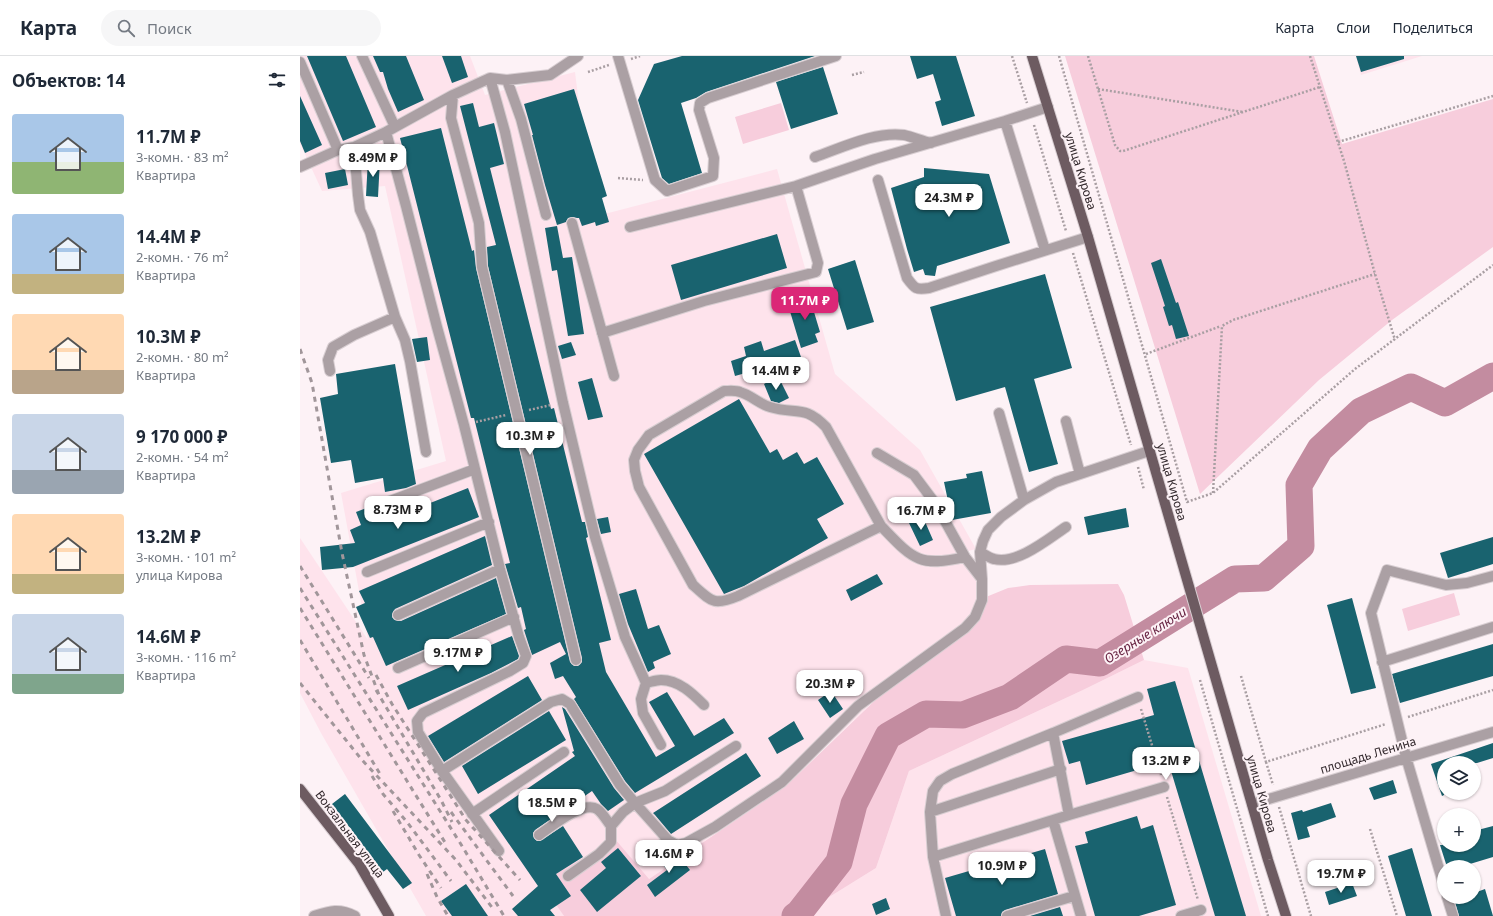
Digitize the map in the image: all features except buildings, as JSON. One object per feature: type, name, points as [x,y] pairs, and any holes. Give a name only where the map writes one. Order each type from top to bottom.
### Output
[{"type":"main road","name":"улица Кирова","points":[[1032,56],[1088,237],[1149,451],[1286,916]]},
{"type":"main road","name":"Вокзальная улица","points":[[300,789],[358,864],[389,916]]},
{"type":"street","points":[[362,56],[395,127]]},
{"type":"street","points":[[300,167],[338,150],[354,147],[386,132],[453,95],[490,78],[507,80],[550,75],[578,56]]},
{"type":"street","points":[[618,56],[655,180],[667,191],[713,176],[714,158],[699,110],[700,103],[708,98],[836,56]]},
{"type":"street","points":[[300,62],[338,150]]},
{"type":"street","points":[[490,78],[505,132],[563,403],[595,538],[625,637],[646,683],[641,699],[643,713],[661,746]]},
{"type":"street","points":[[507,80],[521,118],[546,215]]},
{"type":"street","points":[[453,95],[451,118],[478,223],[482,267],[576,660]]},
{"type":"street","points":[[630,227],[796,186],[875,159],[1005,121],[1048,106]]},
{"type":"street","points":[[1005,121],[1045,250]]},
{"type":"street","points":[[386,132],[464,425],[500,569],[526,656],[523,663],[510,671],[423,713],[417,721],[418,732],[442,771],[499,851]]},
{"type":"street","points":[[815,157],[888,134],[905,135],[931,143]]},
{"type":"street","points":[[354,147],[360,210],[370,232],[395,318],[405,340],[426,452]]},
{"type":"street","points":[[878,180],[907,278],[916,288],[929,288],[1088,237]]},
{"type":"street","points":[[602,333],[704,301],[806,276],[816,272],[818,263],[796,186]]},
{"type":"street","points":[[572,223],[614,376]]},
{"type":"street","points":[[330,370],[328,360],[333,347],[395,318]]},
{"type":"street","points":[[881,526],[738,596],[725,601],[716,602],[707,597],[693,585],[639,487],[634,471],[634,460],[638,450],[649,435],[724,391],[738,391],[762,405],[771,408],[805,412],[816,417],[826,428],[881,526],[905,551],[917,559],[931,562],[954,560],[965,557]]},
{"type":"street","points":[[999,413],[1024,500]]},
{"type":"street","points":[[1066,421],[1080,474]]},
{"type":"street","points":[[442,771],[551,702],[562,699],[570,704],[620,785],[635,804],[668,840],[677,845],[686,842],[715,827],[782,782],[858,706],[965,628],[975,617],[982,600],[980,552],[982,541],[988,530],[1001,517],[1024,500],[1056,482],[1149,451]]},
{"type":"street","points":[[877,453],[914,475],[935,503],[965,557],[982,579]]},
{"type":"street","points":[[390,501],[474,469]]},
{"type":"street","points":[[367,572],[489,522]]},
{"type":"street","points":[[980,552],[994,559],[1016,558],[1066,527]]},
{"type":"street","points":[[398,615],[500,569]]},
{"type":"street","points":[[1437,862],[1406,757],[1371,613],[1387,570],[1446,585],[1467,583],[1493,576]]},
{"type":"street","points":[[398,668],[514,617]]},
{"type":"street","points":[[1382,662],[1493,627]]},
{"type":"street","points":[[646,683],[662,680],[676,684],[690,690],[704,705]]},
{"type":"street","points":[[946,916],[933,857],[930,812],[933,791],[940,781],[952,774],[1138,697]]},
{"type":"street","points":[[1053,732],[1069,815]]},
{"type":"street","name":"площадь Ленина","points":[[1252,804],[1493,732]]},
{"type":"street","points":[[568,876],[599,854],[611,842],[611,826],[622,812],[635,804],[665,791],[736,746]]},
{"type":"street","points":[[472,814],[564,752]]},
{"type":"street","points":[[930,812],[1061,769]]},
{"type":"street","points":[[933,857],[1164,787]]},
{"type":"street","points":[[539,835],[570,814],[586,806],[597,809],[611,826]]},
{"type":"street","points":[[1053,820],[1081,916]]},
{"type":"street","points":[[643,860],[668,840]]},
{"type":"street","points":[[1007,916],[1074,896]]},
{"type":"street","points":[[1449,904],[1453,916]]},
{"type":"street","points":[[1181,916],[1201,910]]},
{"type":"street","points":[[314,916],[330,911],[345,911],[355,916]]},
{"type":"path","points":[[1012,56],[1144,490]]},
{"type":"path","points":[[1058,56],[1188,502],[1213,493],[1355,369],[1493,265]]},
{"type":"path","points":[[1088,56],[1115,145],[1120,151],[1320,88]]},
{"type":"path","points":[[1310,56],[1338,142],[1395,340]]},
{"type":"path","points":[[852,75],[864,72]]},
{"type":"path","points":[[1098,88],[1244,112]]},
{"type":"path","points":[[1338,142],[1493,96]]},
{"type":"path","points":[[618,178],[655,180]]},
{"type":"path","points":[[1146,354],[1222,326],[1233,320],[1375,274]]},
{"type":"path","points":[[1213,493],[1222,326]]},
{"type":"path","points":[[1240,676],[1311,916]]},
{"type":"path","points":[[1200,680],[1268,916]]},
{"type":"path","points":[[1266,762],[1493,690]]},
{"type":"path","points":[[1138,697],[1201,910]]},
{"type":"path","points":[[1370,829],[1397,916]]},
{"type":"shaded area","points":[[300,56],[470,56],[485,95],[575,72],[593,217],[777,169],[835,374],[920,450],[976,549],[964,552],[986,597],[979,618],[891,685],[781,789],[649,879],[558,906],[564,916],[426,916],[321,733],[300,693],[300,538],[368,640],[341,493],[446,461],[385,186],[322,191],[300,143]]},
{"type":"shaded area","points":[[1065,56],[1314,56],[1342,144],[1493,99],[1493,247],[1392,320],[1319,380],[1200,494]]},
{"type":"shaded area","points":[[1356,56],[1422,56],[1361,75]]},
{"type":"shaded area","points":[[781,103],[789,130],[743,144],[735,117]]},
{"type":"shaded area","points":[[1118,584],[1124,595],[1144,660],[909,771],[876,868],[818,904],[809,916],[564,916],[541,883],[615,839],[649,879],[786,786],[891,685],[961,635],[986,597],[1008,588],[1030,585]]},
{"type":"shaded area","points":[[1454,593],[1460,615],[1408,631],[1402,609]]},
{"type":"shaded area","points":[[1144,660],[1188,668],[1261,916],[809,916],[818,904],[876,868],[909,771]]},
{"type":"waterway","name":"Озерные ключи","points":[[795,916],[799,913],[839,862],[854,804],[888,736],[926,714],[963,715],[1010,697],[1066,659],[1100,663],[1235,579],[1264,578],[1301,546],[1299,485],[1320,449],[1361,411],[1411,387],[1445,403],[1493,376]]},
{"type":"railway","points":[[300,349],[312,383],[342,553],[364,655],[379,695]]},
{"type":"railway","points":[[300,566],[369,678]]},
{"type":"railway","points":[[300,588],[462,846],[504,916]]},
{"type":"railway","points":[[300,608],[446,844]]},
{"type":"railway","points":[[300,640],[380,774]]},
{"type":"railway","points":[[376,675],[392,704],[466,820],[520,880]]},
{"type":"railway","points":[[300,683],[362,760],[456,860],[494,910]]},
{"type":"railway","points":[[376,690],[441,800],[452,822]]},
{"type":"railway","points":[[372,776],[383,794],[407,822],[451,881]]},
{"type":"railway","points":[[393,811],[419,855],[441,888]]},
{"type":"railway","points":[[451,812],[513,896]]},
{"type":"railway","points":[[427,874],[437,897],[448,916]]}]
